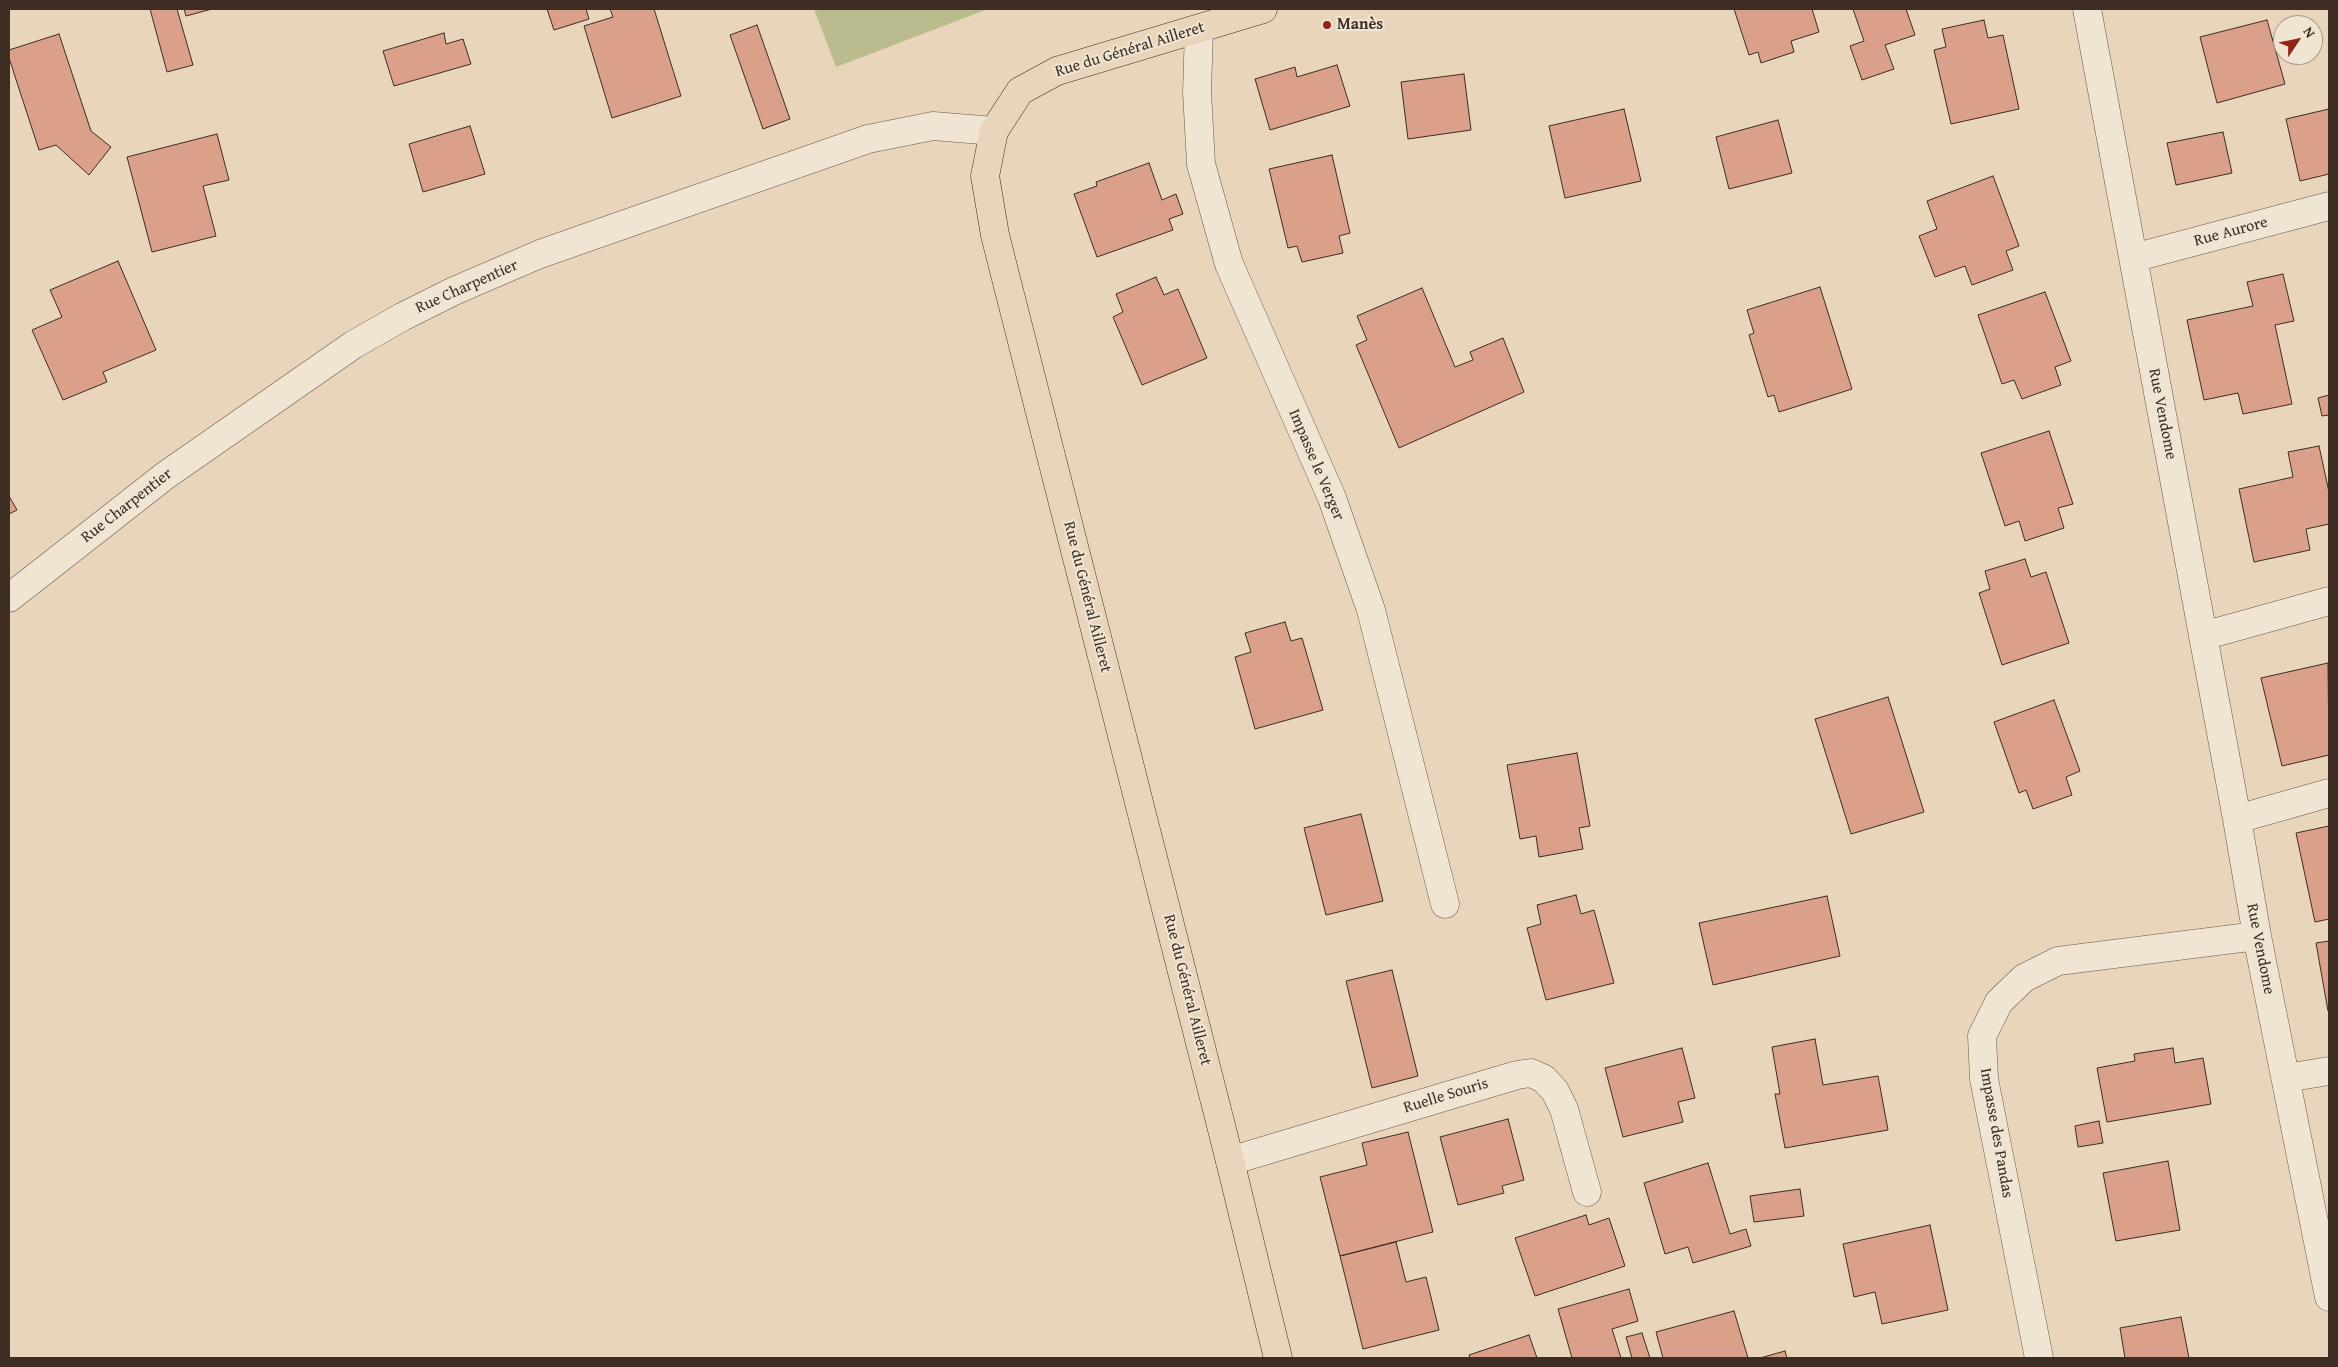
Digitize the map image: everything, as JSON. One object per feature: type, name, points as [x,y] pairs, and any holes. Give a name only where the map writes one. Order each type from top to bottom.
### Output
[{"type":"main road","name":"Rue du Général Ailleret","points":[[1263,9],[1057,71],[1020,92],[994,131],[985,176],[995,234],[1230,1160],[1278,1358]]},
{"type":"street","name":"Rue Vendome","points":[[2087,9],[2257,936],[2286,1078],[2325,1251],[2329,1297]]},
{"type":"street","name":"Impasse le Verger","points":[[1199,29],[1198,92],[1201,164],[1211,200],[1229,264],[1332,498],[1371,610],[1445,904]]},
{"type":"street","name":"Rue Charpentier","points":[[9,598],[166,475],[353,345],[402,316],[454,291],[540,254],[868,140],[933,126],[994,131]]},
{"type":"street","name":"Rue Aurore","points":[[2132,258],[2329,206]]},
{"type":"street","points":[[2203,636],[2329,601]]},
{"type":"street","points":[[2237,819],[2329,793]]},
{"type":"street","name":"Impasse des Pandas","points":[[2039,1358],[1984,1079],[1982,1036],[1999,1002],[2024,978],[2058,961],[2257,936]]},
{"type":"street","points":[[2286,1078],[2329,1071]]},
{"type":"street","name":"Ruelle Souris","points":[[1230,1160],[1517,1074],[1531,1073],[1544,1079],[1555,1091],[1564,1109],[1587,1192]]},
{"type":"green space","points":[[814,9],[988,9],[836,67]]},
{"type":"building","points":[[150,9],[177,9],[193,65],[167,72]]},
{"type":"building","points":[[184,9],[212,9],[186,16]]},
{"type":"building","points":[[547,9],[586,9],[589,19],[554,30]]},
{"type":"building","points":[[610,9],[654,9],[681,96],[612,118],[584,26],[613,17]]},
{"type":"building","points":[[1734,9],[1812,9],[1819,32],[1791,41],[1794,52],[1761,63],[1758,52],[1749,55]]},
{"type":"building","points":[[1853,9],[1906,9],[1915,35],[1885,45],[1894,69],[1862,80],[1850,46],[1864,41]]},
{"type":"building","points":[[1984,20],[1988,38],[2003,35],[2019,109],[1951,124],[1934,50],[1946,47],[1942,29]]},
{"type":"building","points":[[2267,20],[2273,41],[2273,65],[2280,65],[2285,84],[2217,103],[2200,37]]},
{"type":"building","points":[[757,25],[790,119],[763,129],[730,35]]},
{"type":"building","points":[[444,33],[446,44],[463,39],[471,64],[394,86],[383,51]]},
{"type":"building","points":[[59,34],[91,131],[111,147],[89,175],[56,145],[39,150],[9,58],[9,50]]},
{"type":"building","points":[[1337,65],[1350,106],[1270,130],[1255,79],[1295,67],[1297,77]]},
{"type":"building","points":[[1464,74],[1471,130],[1408,139],[1401,82]]},
{"type":"building","points":[[1624,109],[1641,181],[1565,198],[1549,126]]},
{"type":"building","points":[[2329,109],[2329,174],[2300,181],[2286,119]]},
{"type":"building","points":[[1778,120],[1792,173],[1729,189],[1716,137]]},
{"type":"building","points":[[470,126],[485,174],[423,192],[409,144]]},
{"type":"building","points":[[2223,132],[2232,173],[2176,185],[2167,143]]},
{"type":"building","points":[[217,134],[229,180],[203,186],[216,236],[152,252],[127,157]]},
{"type":"building","points":[[1332,155],[1350,233],[1339,236],[1343,253],[1302,262],[1297,246],[1288,248],[1269,169]]},
{"type":"building","points":[[1149,163],[1162,200],[1176,194],[1183,214],[1169,219],[1173,230],[1097,257],[1074,194],[1097,186],[1096,182]]},
{"type":"building","points":[[1993,176],[2019,246],[2006,251],[2013,270],[1972,285],[1965,266],[1935,277],[1919,236],[1937,229],[1927,201]]},
{"type":"building","points":[[118,261],[156,350],[103,372],[107,382],[63,400],[32,330],[62,317],[50,290]]},
{"type":"building","points":[[2283,274],[2294,321],[2275,325],[2292,404],[2243,414],[2238,393],[2204,400],[2187,320],[2253,306],[2247,282]]},
{"type":"building","points":[[1156,277],[1164,295],[1178,289],[1207,358],[1142,385],[1113,317],[1123,312],[1116,294]]},
{"type":"building","points":[[1820,287],[1852,389],[1779,412],[1774,395],[1768,397],[1749,335],[1754,333],[1747,310]]},
{"type":"building","points":[[1422,288],[1455,367],[1473,360],[1470,352],[1503,338],[1524,392],[1399,448],[1356,345],[1367,340],[1357,316]]},
{"type":"building","points":[[2045,292],[2071,361],[2055,367],[2061,385],[2022,399],[2014,380],[2002,384],[1978,315]]},
{"type":"building","points":[[2329,395],[2329,415],[2322,416],[2318,398]]},
{"type":"building","points":[[2049,431],[2073,504],[2058,508],[2064,528],[2025,541],[2019,521],[2005,526],[1981,453]]},
{"type":"building","points":[[2319,446],[2329,492],[2329,524],[2306,529],[2310,550],[2254,562],[2239,489],[2293,477],[2288,452]]},
{"type":"building","points":[[9,496],[17,510],[9,514]]},
{"type":"building","points":[[2025,559],[2031,577],[2046,572],[2069,643],[2002,665],[1979,593],[1990,589],[1985,571]]},
{"type":"building","points":[[1285,622],[1291,641],[1302,638],[1323,710],[1255,729],[1235,657],[1251,652],[1245,633]]},
{"type":"building","points":[[2328,663],[2329,755],[2282,766],[2261,678]]},
{"type":"building","points":[[1888,697],[1924,812],[1851,834],[1815,719]]},
{"type":"building","points":[[2054,700],[2080,771],[2066,777],[2072,795],[2033,809],[2026,790],[2019,793],[1994,722]]},
{"type":"building","points":[[1577,753],[1590,826],[1579,828],[1583,849],[1539,857],[1536,836],[1520,839],[1507,765]]},
{"type":"building","points":[[1361,814],[1383,901],[1326,915],[1304,828]]},
{"type":"building","points":[[2329,826],[2329,919],[2315,922],[2296,833]]},
{"type":"building","points":[[1576,895],[1581,914],[1594,910],[1614,983],[1546,1000],[1527,928],[1541,924],[1537,905]]},
{"type":"building","points":[[1827,896],[1840,956],[1713,985],[1699,923]]},
{"type":"building","points":[[2329,941],[2329,1011],[2328,1011],[2316,943]]},
{"type":"building","points":[[1392,970],[1418,1076],[1372,1088],[1346,981]]},
{"type":"building","points":[[1815,1039],[1823,1085],[1878,1076],[1888,1130],[1785,1148],[1775,1094],[1780,1094],[1772,1047]]},
{"type":"building","points":[[1682,1048],[1695,1098],[1678,1102],[1683,1122],[1623,1137],[1605,1068]]},
{"type":"building","points":[[2173,1048],[2175,1063],[2203,1058],[2211,1104],[2107,1122],[2097,1068],[2135,1061],[2134,1054]]},
{"type":"building","points":[[1508,1119],[1524,1180],[1502,1186],[1504,1193],[1458,1205],[1440,1137]]},
{"type":"building","points":[[2099,1121],[2103,1143],[2078,1147],[2075,1126]]},
{"type":"building","points":[[1408,1132],[1433,1232],[1340,1256],[1320,1177],[1367,1165],[1362,1143]]},
{"type":"building","points":[[2168,1161],[2180,1230],[2116,1241],[2103,1173]]},
{"type":"building","points":[[1708,1163],[1730,1234],[1746,1229],[1751,1246],[1693,1263],[1688,1247],[1665,1254],[1644,1183]]},
{"type":"building","points":[[1800,1189],[1804,1216],[1754,1222],[1750,1196]]},
{"type":"building","points":[[1586,1215],[1589,1225],[1609,1218],[1625,1266],[1535,1296],[1515,1238]]},
{"type":"building","points":[[1930,1225],[1948,1310],[1882,1324],[1875,1292],[1854,1297],[1843,1244]]},
{"type":"building","points":[[1396,1242],[1406,1282],[1426,1277],[1439,1330],[1363,1349],[1340,1256]]},
{"type":"building","points":[[1629,1289],[1638,1321],[1612,1329],[1621,1358],[1572,1358],[1558,1309]]},
{"type":"building","points":[[1734,1311],[1748,1358],[1663,1358],[1656,1332]]},
{"type":"building","points":[[2181,1317],[2189,1358],[2125,1358],[2120,1328]]},
{"type":"building","points":[[1642,1333],[1650,1358],[1632,1358],[1626,1337]]},
{"type":"building","points":[[1529,1335],[1537,1358],[1470,1358],[1469,1355]]},
{"type":"building","points":[[1785,1351],[1787,1358],[1760,1358]]},
{"type":"place","name":"Manès","points":[[1327,25]]}]
